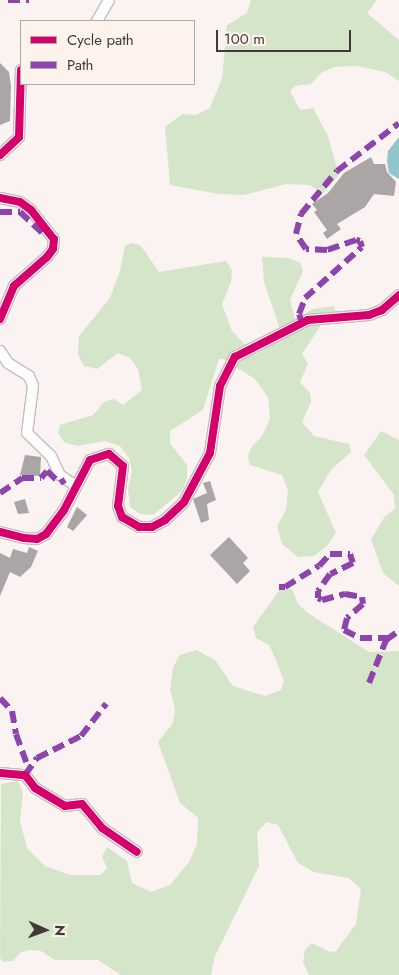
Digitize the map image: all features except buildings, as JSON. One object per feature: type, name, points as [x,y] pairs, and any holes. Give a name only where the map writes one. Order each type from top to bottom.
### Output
[{"type":"street","points":[[98,20],[109,0]]},
{"type":"street","points":[[0,155],[19,137],[21,85]]},
{"type":"street","points":[[0,198],[20,202],[31,210],[54,239],[53,249],[48,257],[14,286],[0,320]]},
{"type":"street","points":[[0,532],[24,538],[37,538],[46,534],[64,510],[90,460],[109,454],[123,466],[118,506],[122,517],[140,527],[152,527],[164,520],[184,502],[207,460],[220,386],[235,357],[308,320],[369,315],[382,310],[399,295]]},
{"type":"street","points":[[0,351],[8,363],[29,376],[33,386],[27,433],[51,456],[60,475],[76,486]]},
{"type":"street","points":[[0,773],[25,775],[35,788],[65,806],[82,804],[110,835],[137,852]]},
{"type":"green space","points":[[251,0],[377,0],[367,13],[399,40],[399,81],[385,72],[357,66],[335,67],[321,73],[311,84],[295,86],[290,91],[300,110],[313,108],[328,136],[339,175],[323,193],[309,185],[286,184],[244,195],[219,194],[170,185],[165,127],[182,114],[196,115],[210,108],[222,78],[227,25],[247,13]]},
{"type":"green space","points":[[133,243],[141,246],[159,272],[226,261],[232,270],[231,282],[222,304],[232,331],[255,355],[283,338],[264,282],[262,257],[289,258],[300,263],[303,271],[290,300],[295,319],[313,309],[334,306],[336,319],[323,322],[302,354],[308,364],[300,382],[310,393],[311,402],[302,422],[314,436],[349,444],[351,452],[331,470],[318,492],[336,533],[327,546],[314,556],[298,557],[282,544],[277,526],[286,510],[288,490],[282,475],[250,465],[248,456],[252,446],[262,436],[270,419],[268,397],[255,379],[223,359],[219,359],[203,410],[170,431],[170,443],[187,465],[187,478],[182,491],[153,515],[140,514],[130,507],[128,488],[132,471],[129,458],[120,446],[105,441],[77,446],[64,442],[58,433],[60,425],[93,415],[104,402],[114,399],[123,405],[142,390],[138,369],[130,358],[118,353],[97,369],[84,366],[78,355],[79,336],[110,298],[120,271],[125,245]]},
{"type":"green space","points":[[381,431],[399,440],[399,586],[383,573],[371,540],[385,516],[395,509],[394,495],[364,455]]},
{"type":"green space","points":[[281,588],[292,589],[298,604],[308,613],[369,652],[399,651],[399,975],[309,975],[303,962],[305,950],[312,943],[330,952],[336,951],[356,924],[361,889],[349,878],[314,872],[298,863],[278,825],[267,822],[257,832],[259,866],[215,956],[211,975],[121,975],[98,960],[55,960],[41,951],[29,950],[20,953],[13,961],[3,962],[0,958],[1,784],[18,781],[23,793],[20,821],[27,848],[45,866],[70,875],[101,875],[107,868],[102,857],[107,847],[127,861],[132,883],[151,892],[170,885],[189,862],[197,844],[198,818],[180,803],[158,742],[173,723],[175,709],[170,690],[173,667],[180,655],[196,650],[215,660],[233,686],[265,696],[281,690],[284,681],[278,665],[269,645],[256,638],[253,627]]},
{"type":"water","points":[[399,137],[399,179],[389,173],[387,161],[388,151]]},
{"type":"marked path","points":[[8,0],[29,0]]},
{"type":"marked path","points":[[302,323],[299,314],[305,298],[362,247],[360,241],[356,240],[327,250],[306,249],[296,234],[301,214],[337,171],[399,123]]},
{"type":"marked path","points":[[0,212],[20,212],[45,235]]},
{"type":"marked path","points":[[0,493],[22,478],[41,478],[47,471],[60,483],[65,480]]},
{"type":"marked path","points":[[279,587],[285,587],[319,566],[330,554],[350,554],[353,563],[330,574],[318,591],[318,598],[322,600],[345,594],[362,597],[363,604],[347,618],[344,630],[360,638],[388,638]]},
{"type":"marked path","points":[[369,683],[386,640],[399,631]]},
{"type":"marked path","points":[[0,698],[12,711],[16,734],[29,770]]},
{"type":"marked path","points":[[25,775],[37,758],[81,736],[106,704]]},
{"type":"cycle path","points":[[0,155],[19,137],[21,85]]},
{"type":"cycle path","points":[[0,198],[20,202],[31,210],[54,239],[53,249],[47,257],[14,286],[0,319]]},
{"type":"cycle path","points":[[0,532],[37,539],[46,534],[64,510],[90,460],[109,454],[123,466],[118,506],[122,517],[139,527],[152,527],[165,520],[184,502],[210,453],[220,386],[235,357],[308,320],[369,315],[382,310],[399,295]]},
{"type":"cycle path","points":[[0,773],[25,775],[35,788],[65,806],[82,804],[102,828],[137,852]]}]
